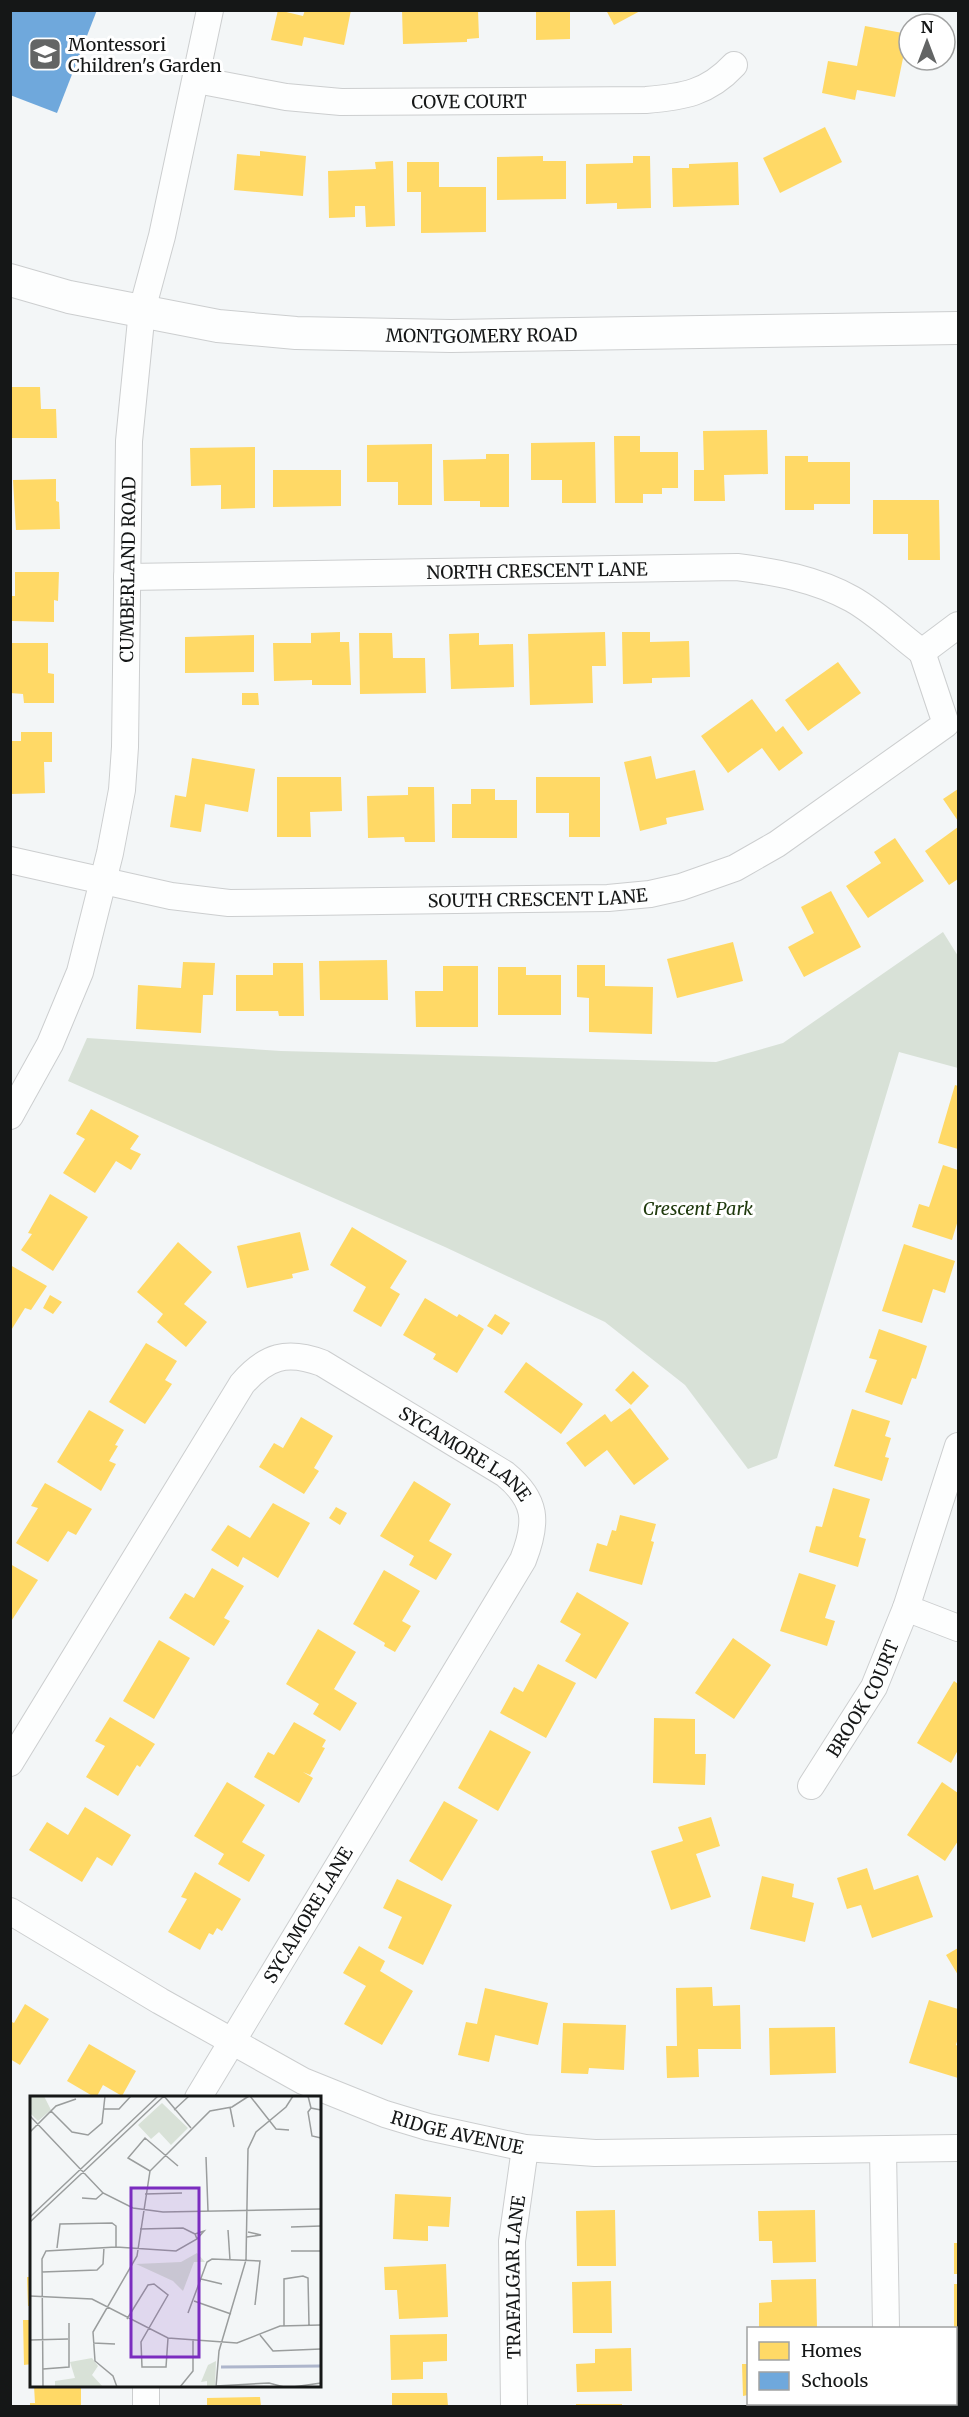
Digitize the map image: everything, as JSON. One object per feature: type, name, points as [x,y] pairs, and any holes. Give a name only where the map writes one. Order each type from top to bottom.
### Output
[{"type":"street","name":"CUMBERLAND ROAD","points":[[10,1116],[50,1044],[80,972],[110,853],[123,779],[129,441],[142,310],[162,236],[197,80],[210,10]]},
{"type":"street","name":"COVE COURT","points":[[197,80],[286,97],[341,102],[646,100],[672,98],[700,90],[720,80],[734,65]]},
{"type":"street","name":"MONTGOMERY ROAD","points":[[10,279],[69,297],[218,326],[350,335],[451,336],[958,328]]},
{"type":"street","name":"NORTH CRESCENT LANE","points":[[127,577],[736,567],[775,572],[838,592],[854,600],[922,652]]},
{"type":"street","points":[[922,652],[958,625]]},
{"type":"street","name":"SOUTH CRESCENT LANE","points":[[10,860],[171,896],[229,903],[608,898],[650,894],[706,879],[735,868],[777,844],[952,720],[922,652]]},
{"type":"street","name":"SYCAMORE LANE","points":[[10,1763],[242,1384],[254,1370],[270,1359],[304,1356],[322,1363],[505,1474],[522,1488],[531,1505],[533,1524],[530,1542],[523,1560],[232,2041]]},
{"type":"street","name":"BROOK COURT","points":[[811,1786],[874,1687],[906,1608],[958,1446]]},
{"type":"street","points":[[906,1608],[958,1628]]},
{"type":"street","name":"RIDGE AVENUE","points":[[10,1911],[303,2081],[385,2114],[428,2127],[525,2148],[595,2154],[958,2148]]},
{"type":"street","points":[[199,2096],[232,2041]]},
{"type":"street","name":"TRAFALGAR LANE","points":[[514,2406],[512,2241],[525,2148]]},
{"type":"street","points":[[883,2150],[886,2327]]},
{"type":"street","points":[[146,2387],[146,2406]]},
{"type":"green space","name":"Crescent Park","points":[[943,932],[958,956],[958,1068],[899,1052],[777,1458],[748,1469],[685,1385],[605,1322],[445,1247],[68,1081],[87,1038],[281,1051],[716,1062],[783,1043]]},
{"type":"building: Homes","points":[[278,10],[303,16],[305,10],[351,10],[344,45],[304,37],[302,46],[271,40]]},
{"type":"building: Homes","points":[[402,10],[478,10],[479,38],[467,39],[467,42],[403,44]]},
{"type":"building: Homes","points":[[536,10],[570,10],[570,39],[536,40]]},
{"type":"building: Homes","points":[[606,10],[642,10],[614,25]]},
{"type":"building: Homes","points":[[865,26],[897,32],[897,72],[900,72],[895,97],[857,90],[855,100],[822,93],[828,61],[857,66]]},
{"type":"building: Homes","points":[[825,127],[842,162],[780,193],[763,158]]},
{"type":"building: Homes","points":[[260,151],[306,156],[303,196],[234,190],[237,154],[260,156]]},
{"type":"building: Homes","points":[[543,156],[543,161],[566,161],[566,199],[497,200],[497,157]]},
{"type":"building: Homes","points":[[633,156],[650,156],[651,208],[617,209],[617,203],[586,204],[586,164],[633,163]]},
{"type":"building: Homes","points":[[393,161],[395,226],[366,227],[365,206],[355,206],[355,217],[329,218],[328,171],[376,169],[375,162]]},
{"type":"building: Homes","points":[[407,162],[439,162],[439,187],[486,187],[486,232],[421,233],[421,192],[407,192]]},
{"type":"building: Homes","points":[[738,162],[739,205],[673,207],[672,168],[689,168],[689,164]]},
{"type":"building: Homes","points":[[10,387],[40,387],[41,409],[56,409],[57,438],[10,438]]},
{"type":"building: Homes","points":[[767,430],[768,474],[724,475],[725,501],[694,501],[694,470],[704,470],[703,431]]},
{"type":"building: Homes","points":[[614,436],[640,436],[640,452],[678,452],[678,488],[662,488],[662,494],[643,494],[643,503],[615,503]]},
{"type":"building: Homes","points":[[595,442],[596,503],[562,503],[562,480],[531,480],[531,443]]},
{"type":"building: Homes","points":[[432,444],[432,505],[398,505],[398,482],[367,482],[367,445]]},
{"type":"building: Homes","points":[[255,447],[255,508],[221,509],[221,485],[191,486],[190,448]]},
{"type":"building: Homes","points":[[486,454],[509,454],[509,507],[480,507],[480,501],[444,501],[443,460],[486,459]]},
{"type":"building: Homes","points":[[785,456],[808,456],[808,462],[850,462],[850,504],[814,504],[814,510],[785,510]]},
{"type":"building: Homes","points":[[273,470],[341,470],[341,506],[273,507]]},
{"type":"building: Homes","points":[[56,479],[60,529],[16,530],[13,480]]},
{"type":"building: Homes","points":[[873,500],[939,500],[940,560],[908,560],[908,534],[873,534]]},
{"type":"building: Homes","points":[[15,572],[59,572],[58,601],[54,600],[54,622],[12,621]]},
{"type":"building: Homes","points":[[340,632],[340,642],[349,642],[351,685],[312,685],[312,680],[274,681],[273,643],[311,643],[311,633]]},
{"type":"building: Homes","points":[[605,632],[606,666],[592,666],[593,703],[530,705],[528,634]]},
{"type":"building: Homes","points":[[622,632],[650,632],[650,642],[689,641],[690,677],[652,678],[652,683],[623,684]]},
{"type":"building: Homes","points":[[359,633],[392,633],[393,658],[425,658],[426,693],[360,694]]},
{"type":"building: Homes","points":[[479,633],[479,645],[513,644],[514,687],[451,689],[449,634]]},
{"type":"building: Homes","points":[[254,635],[254,672],[185,673],[185,637]]},
{"type":"building: Homes","points":[[10,643],[48,643],[48,673],[54,674],[54,703],[24,703],[23,694],[10,693]]},
{"type":"building: Homes","points":[[838,662],[861,693],[808,731],[785,700]]},
{"type":"building: Homes","points":[[242,693],[258,693],[259,705],[242,705]]},
{"type":"building: Homes","points":[[752,699],[776,732],[783,726],[803,753],[779,771],[762,748],[728,773],[701,736]]},
{"type":"building: Homes","points":[[21,732],[52,732],[52,762],[44,762],[45,793],[10,794],[10,741],[21,741]]},
{"type":"building: Homes","points":[[651,756],[656,779],[695,770],[704,810],[666,818],[667,824],[640,831],[624,762]]},
{"type":"building: Homes","points":[[192,758],[255,769],[248,812],[205,804],[201,832],[170,827],[175,795],[186,797]]},
{"type":"building: Homes","points":[[277,777],[341,777],[342,811],[310,812],[311,837],[277,837]]},
{"type":"building: Homes","points":[[536,777],[600,777],[600,837],[569,837],[569,813],[536,813]]},
{"type":"building: Homes","points":[[408,787],[434,787],[435,842],[405,842],[404,837],[368,838],[367,796],[408,795]]},
{"type":"building: Homes","points":[[471,789],[495,789],[495,800],[517,800],[517,838],[452,838],[452,804],[471,804]]},
{"type":"building: Homes","points":[[958,789],[958,821],[943,799]]},
{"type":"building: Homes","points":[[958,827],[958,879],[949,885],[925,851]]},
{"type":"building: Homes","points":[[895,838],[924,881],[868,918],[846,886],[881,863],[874,852]]},
{"type":"building: Homes","points":[[831,891],[861,947],[804,977],[788,947],[814,933],[801,907]]},
{"type":"building: Homes","points":[[733,942],[743,981],[677,998],[667,959]]},
{"type":"building: Homes","points":[[387,960],[388,1000],[320,1000],[319,961]]},
{"type":"building: Homes","points":[[183,962],[215,963],[213,995],[203,995],[201,1033],[136,1029],[138,985],[181,988]]},
{"type":"building: Homes","points":[[273,963],[303,963],[304,1016],[279,1016],[278,1011],[236,1011],[236,975],[273,975]]},
{"type":"building: Homes","points":[[577,965],[605,965],[605,986],[653,987],[652,1034],[589,1032],[589,998],[577,997]]},
{"type":"building: Homes","points":[[443,966],[478,966],[478,1027],[416,1027],[415,991],[443,991]]},
{"type":"building: Homes","points":[[498,967],[526,967],[526,975],[561,975],[561,1015],[498,1015]]},
{"type":"building: Homes","points":[[955,1085],[958,1086],[958,1149],[938,1143]]},
{"type":"building: Homes","points":[[91,1109],[139,1136],[130,1149],[141,1154],[131,1170],[116,1161],[95,1193],[63,1173],[85,1139],[76,1134]]},
{"type":"building: Homes","points":[[943,1165],[958,1170],[958,1220],[952,1240],[912,1227],[919,1204],[929,1207]]},
{"type":"building: Homes","points":[[50,1194],[88,1217],[53,1271],[21,1250],[32,1234],[28,1233]]},
{"type":"building: Homes","points":[[352,1227],[407,1261],[390,1288],[400,1294],[381,1327],[353,1311],[366,1287],[330,1265]]},
{"type":"building: Homes","points":[[300,1232],[309,1270],[292,1274],[293,1278],[247,1288],[237,1246]]},
{"type":"building: Homes","points":[[178,1242],[212,1272],[184,1304],[207,1322],[186,1347],[157,1322],[163,1314],[137,1292]]},
{"type":"building: Homes","points":[[904,1244],[955,1261],[945,1293],[933,1289],[922,1323],[882,1311]]},
{"type":"building: Homes","points":[[10,1265],[47,1286],[31,1310],[25,1308],[10,1332]]},
{"type":"building: Homes","points":[[50,1295],[62,1302],[53,1314],[43,1308]]},
{"type":"building: Homes","points":[[425,1298],[457,1317],[459,1314],[484,1329],[457,1373],[433,1359],[436,1354],[403,1335]]},
{"type":"building: Homes","points":[[495,1314],[510,1323],[502,1335],[487,1326]]},
{"type":"building: Homes","points":[[879,1329],[927,1346],[916,1379],[912,1378],[902,1405],[865,1392],[877,1360],[869,1358]]},
{"type":"building: Homes","points":[[146,1343],[177,1361],[165,1380],[172,1384],[145,1424],[109,1402]]},
{"type":"building: Homes","points":[[526,1362],[583,1404],[561,1434],[504,1392]]},
{"type":"building: Homes","points":[[633,1371],[649,1386],[631,1405],[615,1390]]},
{"type":"building: Homes","points":[[630,1408],[669,1459],[634,1485],[607,1450],[585,1467],[566,1443],[605,1414],[611,1422]]},
{"type":"building: Homes","points":[[852,1409],[890,1421],[885,1436],[891,1438],[885,1457],[889,1458],[882,1481],[834,1466]]},
{"type":"building: Homes","points":[[89,1410],[124,1430],[109,1461],[116,1464],[101,1491],[57,1462]]},
{"type":"building: Homes","points":[[301,1417],[333,1436],[314,1468],[319,1471],[304,1494],[259,1467],[274,1443],[283,1448]]},
{"type":"building: Homes","points":[[414,1481],[451,1504],[429,1541],[452,1554],[436,1580],[409,1565],[414,1556],[380,1536]]},
{"type":"building: Homes","points":[[45,1483],[92,1509],[76,1535],[68,1531],[48,1562],[16,1543],[38,1508],[31,1506]]},
{"type":"building: Homes","points":[[833,1488],[870,1499],[859,1537],[866,1539],[858,1567],[809,1552],[816,1526],[822,1527]]},
{"type":"building: Homes","points":[[273,1503],[310,1523],[278,1578],[243,1557],[238,1567],[211,1550],[228,1525],[250,1538]]},
{"type":"building: Homes","points":[[336,1507],[347,1513],[340,1525],[329,1518]]},
{"type":"building: Homes","points":[[620,1515],[656,1524],[651,1541],[654,1542],[642,1585],[589,1571],[597,1543],[607,1546],[612,1530],[616,1531]]},
{"type":"building: Homes","points":[[10,1564],[38,1580],[10,1623]]},
{"type":"building: Homes","points":[[212,1568],[244,1586],[224,1618],[230,1621],[214,1646],[169,1618],[185,1593],[194,1598]]},
{"type":"building: Homes","points":[[384,1570],[420,1591],[402,1621],[411,1626],[395,1652],[384,1646],[385,1643],[353,1624]]},
{"type":"building: Homes","points":[[799,1573],[836,1585],[825,1618],[835,1621],[827,1646],[780,1631]]},
{"type":"building: Homes","points":[[577,1592],[629,1623],[596,1679],[565,1661],[581,1634],[560,1622]]},
{"type":"building: Homes","points":[[318,1629],[356,1652],[334,1689],[357,1703],[340,1731],[313,1714],[319,1704],[286,1684]]},
{"type":"building: Homes","points":[[733,1638],[771,1665],[734,1719],[695,1693]]},
{"type":"building: Homes","points":[[159,1640],[190,1658],[154,1719],[123,1701]]},
{"type":"building: Homes","points":[[538,1664],[576,1683],[546,1738],[500,1713],[514,1687],[523,1692]]},
{"type":"building: Homes","points":[[954,1681],[958,1684],[958,1750],[951,1763],[917,1743]]},
{"type":"building: Homes","points":[[110,1717],[155,1744],[140,1767],[137,1765],[118,1796],[86,1777],[105,1746],[95,1741]]},
{"type":"building: Homes","points":[[654,1718],[695,1719],[695,1754],[706,1754],[705,1785],[653,1783]]},
{"type":"building: Homes","points":[[294,1722],[326,1740],[322,1747],[325,1748],[310,1775],[303,1772],[313,1778],[299,1803],[254,1777],[268,1752],[274,1755]]},
{"type":"building: Homes","points":[[490,1730],[531,1752],[498,1811],[458,1788]]},
{"type":"building: Homes","points":[[227,1782],[265,1805],[242,1842],[265,1855],[249,1882],[218,1864],[224,1854],[194,1836]]},
{"type":"building: Homes","points":[[942,1782],[958,1793],[958,1841],[945,1861],[907,1835]]},
{"type":"building: Homes","points":[[444,1801],[478,1820],[442,1881],[409,1861]]},
{"type":"building: Homes","points":[[85,1807],[131,1835],[112,1866],[97,1857],[82,1882],[29,1850],[47,1822],[68,1835]]},
{"type":"building: Homes","points":[[711,1817],[720,1846],[696,1854],[711,1897],[671,1910],[651,1851],[683,1841],[678,1827]]},
{"type":"building: Homes","points":[[867,1868],[874,1890],[918,1875],[933,1917],[872,1938],[861,1905],[847,1909],[837,1878]]},
{"type":"building: Homes","points":[[195,1872],[241,1899],[222,1931],[217,1928],[213,1935],[209,1933],[200,1950],[168,1932],[187,1899],[181,1897]]},
{"type":"building: Homes","points":[[762,1876],[794,1884],[792,1897],[814,1903],[805,1942],[750,1929]]},
{"type":"building: Homes","points":[[397,1879],[452,1905],[423,1965],[388,1948],[402,1917],[383,1908]]},
{"type":"building: Homes","points":[[359,1946],[385,1961],[380,1971],[413,1991],[382,2045],[344,2024],[366,1986],[343,1973]]},
{"type":"building: Homes","points":[[958,1948],[958,1975],[946,1955]]},
{"type":"building: Homes","points":[[712,1987],[713,2006],[740,2005],[741,2049],[698,2049],[699,2077],[667,2078],[666,2046],[677,2046],[676,1988]]},
{"type":"building: Homes","points":[[485,1988],[548,2003],[538,2045],[495,2035],[489,2062],[458,2055],[466,2022],[477,2024]]},
{"type":"building: Homes","points":[[929,2000],[958,2009],[956,2045],[958,2046],[958,2078],[909,2063]]},
{"type":"building: Homes","points":[[25,2004],[49,2019],[20,2065],[10,2059],[10,2021],[14,2023]]},
{"type":"building: Homes","points":[[563,2023],[626,2025],[624,2070],[589,2068],[588,2074],[561,2073]]},
{"type":"building: Homes","points":[[835,2027],[836,2073],[770,2075],[769,2028]]},
{"type":"building: Homes","points":[[89,2044],[136,2071],[122,2096],[103,2085],[97,2096],[93,2096],[67,2081]]},
{"type":"building: Homes","points":[[395,2194],[451,2197],[449,2227],[428,2226],[428,2241],[393,2239]]},
{"type":"building: Homes","points":[[615,2210],[616,2266],[577,2266],[576,2211]]},
{"type":"building: Homes","points":[[815,2210],[816,2262],[773,2263],[772,2241],[759,2241],[758,2211]]},
{"type":"building: Homes","points":[[954,2243],[958,2243],[958,2274],[954,2274]]},
{"type":"building: Homes","points":[[446,2264],[448,2317],[399,2319],[397,2290],[385,2290],[384,2267]]},
{"type":"building: Homes","points":[[27,2277],[30,2277],[30,2306],[28,2306]]},
{"type":"building: Homes","points":[[816,2279],[817,2327],[759,2327],[759,2303],[772,2302],[771,2280]]},
{"type":"building: Homes","points":[[611,2281],[612,2333],[573,2333],[572,2282]]},
{"type":"building: Homes","points":[[954,2284],[958,2284],[958,2335],[957,2327],[954,2327]]},
{"type":"building: Homes","points":[[23,2320],[30,2320],[30,2364],[24,2365]]},
{"type":"building: Homes","points":[[447,2334],[447,2361],[423,2362],[423,2379],[391,2380],[390,2335]]},
{"type":"building: Homes","points":[[631,2348],[632,2391],[577,2392],[576,2364],[595,2363],[595,2349]]},
{"type":"building: Homes","points":[[742,2364],[747,2364],[747,2395],[743,2396]]},
{"type":"building: Homes","points":[[957,2369],[958,2369],[957,2402]]},
{"type":"building: Homes","points":[[34,2387],[81,2387],[81,2406],[30,2406],[30,2403],[35,2403]]},
{"type":"building: Homes","points":[[392,2393],[447,2393],[448,2406],[392,2406]]},
{"type":"building: Homes","points":[[260,2397],[261,2406],[207,2406],[207,2398]]},
{"type":"building: Homes","points":[[576,2404],[622,2404],[622,2406],[576,2406]]},
{"type":"building: Schools","name":"Montessori Children's Garden","points":[[12,10],[97,10],[57,113],[10,95]]},
{"type":"place","name":"Montessori Children's Garden","points":[[45,54]]}]
